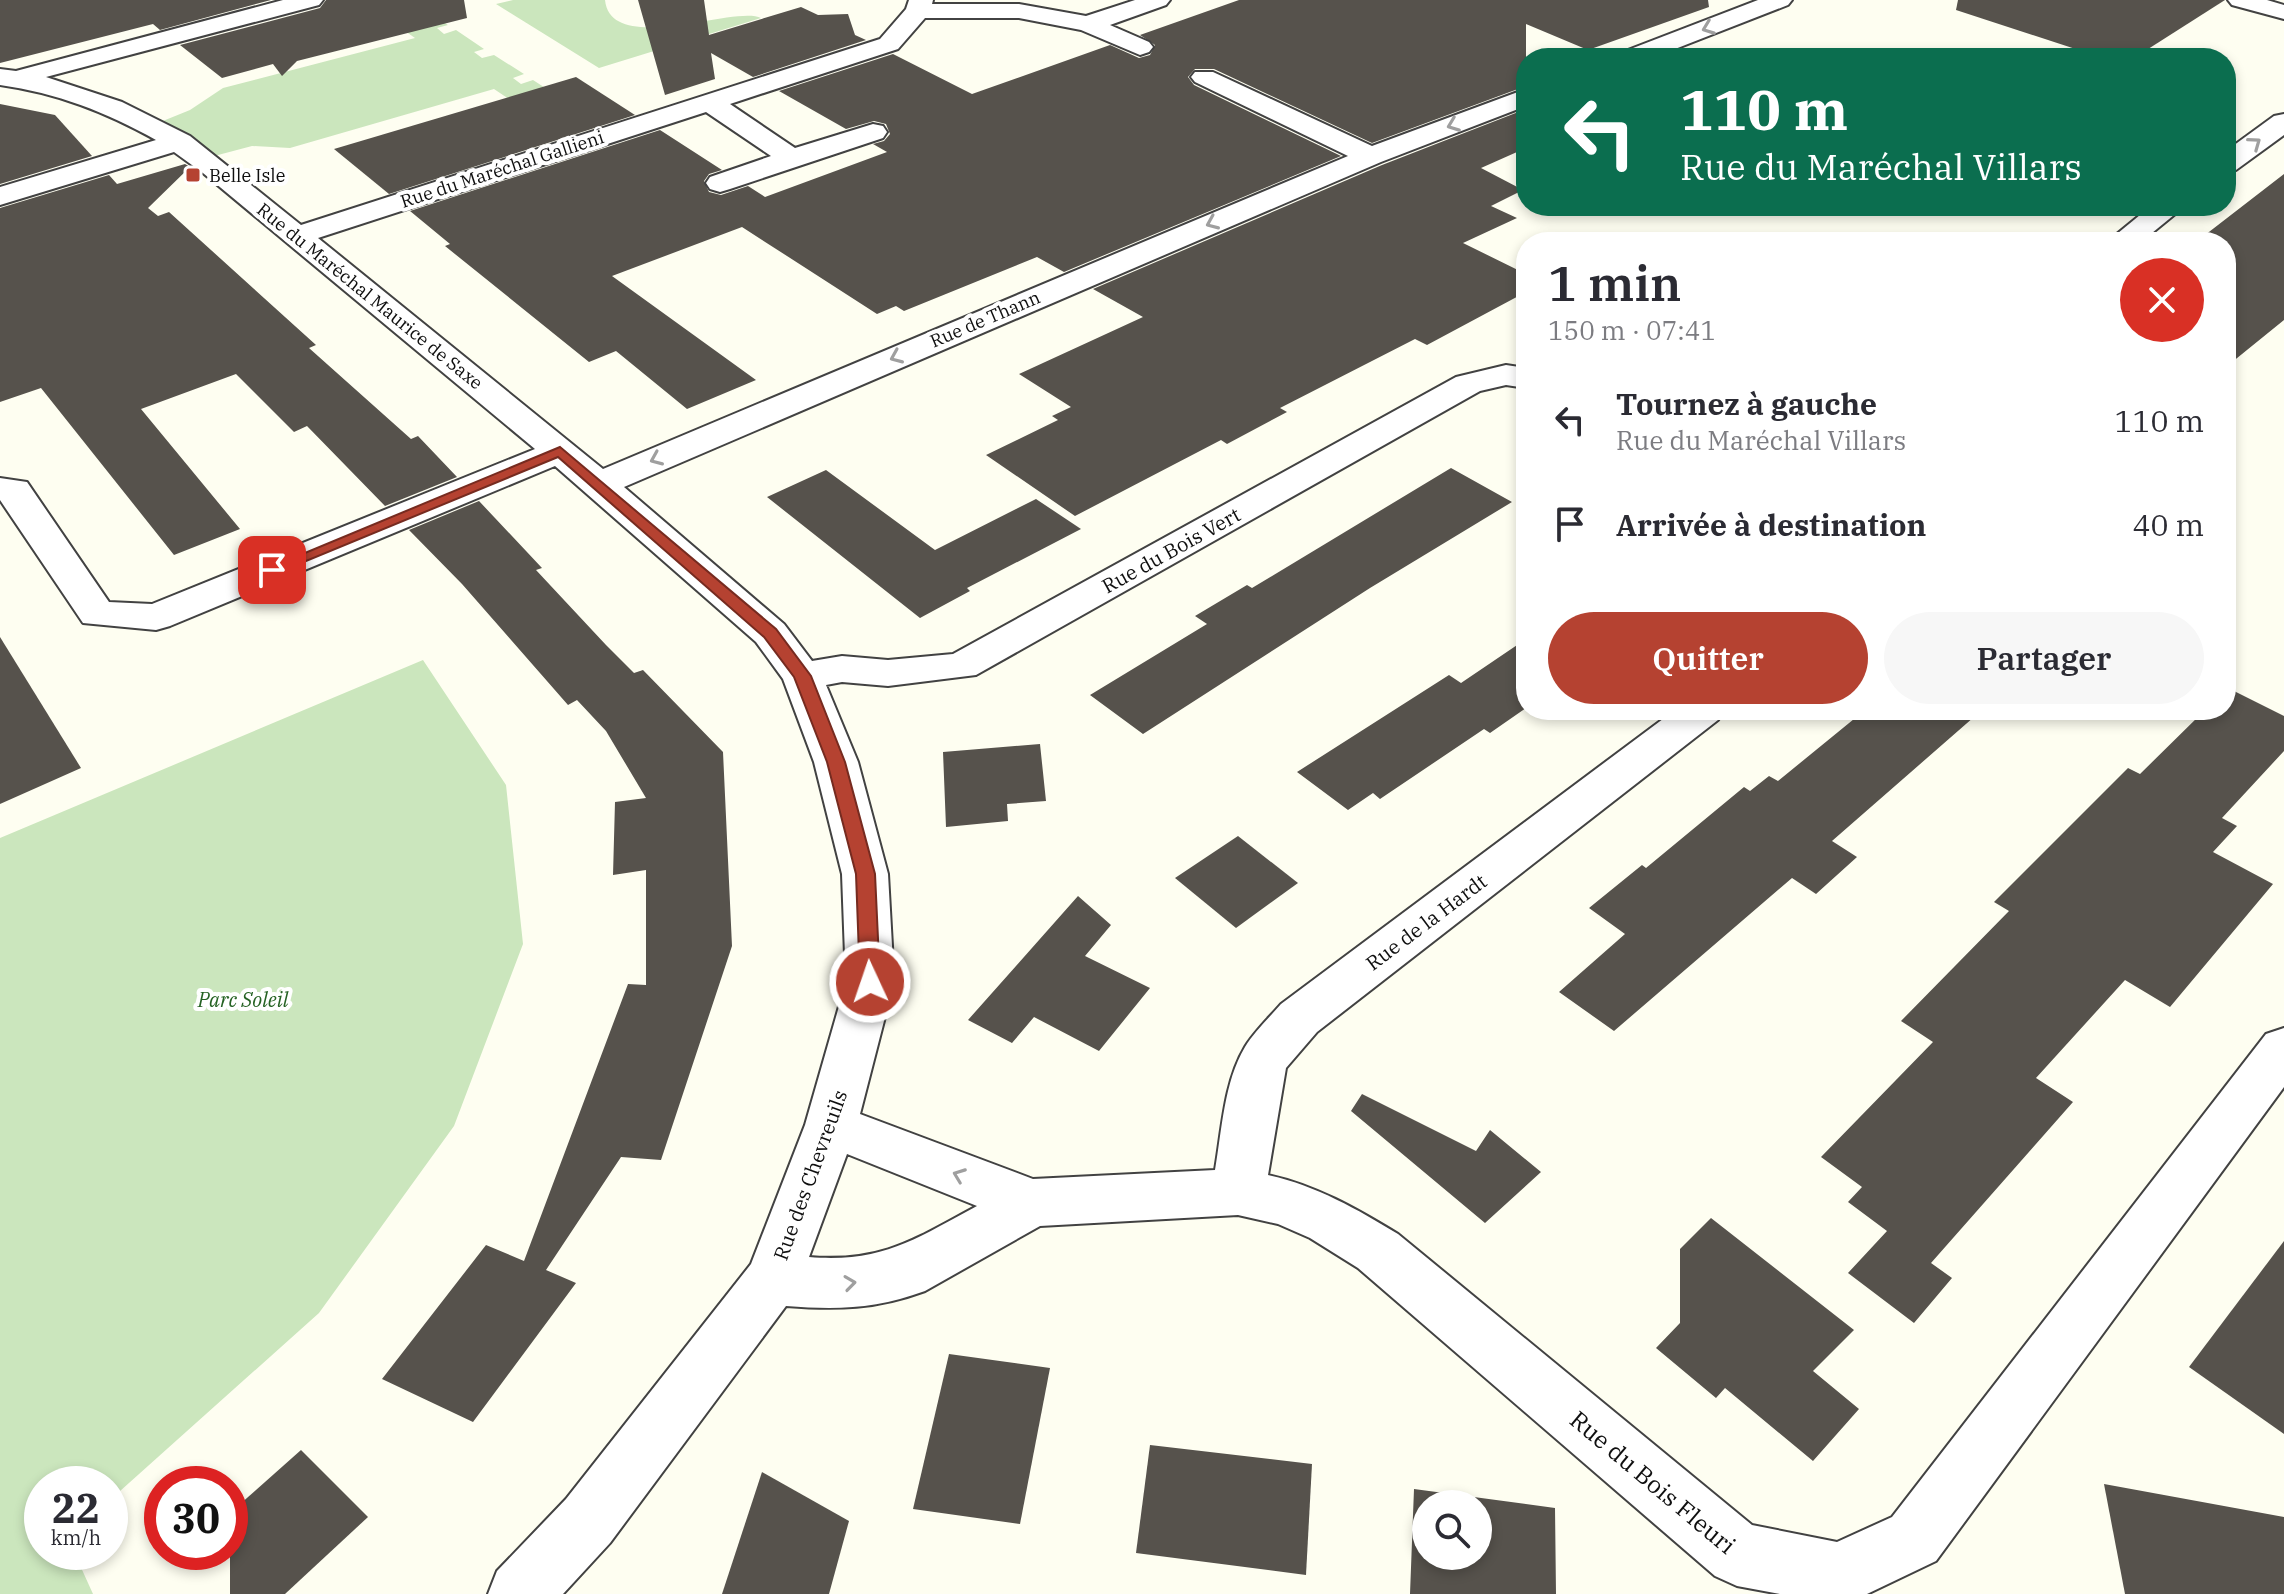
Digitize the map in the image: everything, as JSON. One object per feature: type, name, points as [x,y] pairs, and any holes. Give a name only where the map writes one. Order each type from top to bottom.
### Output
[{"type":"street","points":[[10,78],[311,0]]},
{"type":"street","points":[[1088,24],[1158,0]]},
{"type":"street","points":[[1655,48],[1780,0]]},
{"type":"street","points":[[2240,0],[2284,12]]},
{"type":"street","points":[[919,6],[1019,11],[1088,24],[1140,47]]},
{"type":"street","name":"Rue du Maréchal Gallieni","points":[[296,236],[889,44],[919,6]]},
{"type":"street","points":[[1204,77],[1371,156]]},
{"type":"street","name":"Rue du Maréchal Maurice de Saxe","points":[[10,78],[73,94],[153,125],[180,142],[560,451]]},
{"type":"street","name":"Rue de Thann","points":[[599,484],[1371,156],[1516,101]]},
{"type":"street","points":[[709,102],[792,158]]},
{"type":"street","points":[[2236,157],[2284,122]]},
{"type":"street","points":[[720,183],[873,132]]},
{"type":"street","points":[[0,196],[180,142]]},
{"type":"street","points":[[2135,232],[2157,216]]},
{"type":"street","name":"Rue du Bois Vert","points":[[802,676],[842,669],[888,673],[962,666],[1468,384],[1506,375],[1516,376]]},
{"type":"street","points":[[0,489],[14,490],[97,614],[156,617],[560,451]]},
{"type":"street","name":"Rue des Chevreuils","points":[[520,1594],[588,1521],[773,1279],[831,1125],[870,982],[865,874],[836,762],[802,676],[770,633],[560,451]]},
{"type":"street","name":"Rue de la Hardt","points":[[1238,1192],[1257,1080],[1264,1059],[1299,1018],[1690,720]]},
{"type":"street","name":"Rue du Bois Fleuri","points":[[831,1125],[1032,1203],[1238,1192],[1296,1207],[1329,1221],[1378,1251],[1737,1554],[1839,1574],[1914,1539],[2284,1048]]},
{"type":"street","name":"Rue du Bois Fleuri","points":[[773,1279],[841,1285],[905,1273],[1032,1203]]},
{"type":"green space","points":[[513,0],[605,0],[612,17],[628,25],[650,27],[747,16],[761,18],[599,68],[496,4]]},
{"type":"green space","points":[[430,14],[448,25],[437,28],[444,34],[456,30],[484,49],[474,52],[482,58],[494,55],[524,74],[513,78],[521,84],[533,80],[553,93],[515,103],[494,89],[290,148],[252,146],[203,159],[153,125],[190,110],[223,88],[415,38],[395,24]]},
{"type":"green space","name":"Parc Soleil","points":[[423,660],[506,785],[523,944],[454,1126],[319,1313],[148,1466],[144,1466],[128,1484],[128,1466],[24,1466],[24,1570],[82,1570],[93,1594],[0,1594],[0,838]]},
{"type":"building","points":[[0,0],[271,0],[160,30],[153,24],[0,63]]},
{"type":"building","points":[[326,0],[464,0],[467,18],[297,61],[282,76],[273,64],[222,78],[180,45],[320,8]]},
{"type":"building","points":[[638,0],[704,0],[709,35],[801,7],[818,15],[848,14],[855,35],[866,40],[753,77],[711,53],[715,79],[665,95]]},
{"type":"building","points":[[1239,0],[1708,0],[1709,7],[1594,48],[1583,48],[1526,24],[1526,48],[1516,48],[1516,90],[1372,143],[1214,69],[1195,69],[1188,77],[1194,85],[1341,156],[1064,272],[1037,257],[904,311],[896,306],[877,314],[742,227],[612,276],[756,380],[687,409],[616,351],[589,362],[445,246],[450,244],[410,211],[660,130],[722,170],[709,174],[704,181],[709,192],[721,195],[748,186],[765,197],[887,152],[873,144],[884,141],[890,134],[886,124],[874,121],[846,129],[779,91],[893,54],[972,94],[1110,45],[1139,58],[1150,55],[1155,45],[1140,35]]},
{"type":"building","points":[[1958,0],[2225,0],[2150,48],[2072,48],[1956,10]]},
{"type":"building","points":[[576,77],[635,115],[389,194],[334,149]]},
{"type":"building","points":[[0,104],[55,115],[92,156],[0,184]]},
{"type":"building","points":[[1516,113],[1516,152],[1481,168],[1516,186],[1516,194],[1491,206],[1517,218],[1463,243],[1516,269],[1516,297],[1427,345],[1415,339],[1280,408],[1287,412],[1227,444],[1221,440],[1075,516],[986,455],[1058,420],[1052,416],[1071,407],[1019,374],[1143,317],[1093,289],[1382,165]]},
{"type":"building","points":[[185,164],[190,167],[148,208],[158,216],[169,212],[316,345],[309,348],[411,439],[418,436],[457,477],[385,506],[307,426],[294,432],[236,374],[141,409],[240,529],[174,555],[41,388],[0,402],[0,208],[109,175],[117,184]]},
{"type":"building","points":[[2284,174],[2284,320],[2236,359],[2236,232],[2209,232],[2230,216],[2236,216],[2236,211]]},
{"type":"building","points":[[1451,468],[1512,502],[1370,588],[1143,734],[1090,695],[1207,624],[1195,616],[1247,585],[1252,588]]},
{"type":"building","points":[[826,470],[935,550],[1036,499],[1081,529],[967,588],[970,591],[920,618],[767,497]]},
{"type":"building","points":[[479,501],[542,568],[536,570],[606,645],[634,673],[643,670],[723,752],[732,946],[661,1160],[621,1157],[546,1270],[576,1283],[473,1422],[382,1379],[486,1245],[524,1261],[628,984],[646,985],[646,870],[613,875],[615,802],[646,798],[606,731],[577,700],[568,705],[462,584],[409,530]]},
{"type":"building","points":[[0,637],[81,768],[0,804]]},
{"type":"building","points":[[1516,646],[1516,715],[1490,733],[1484,729],[1380,799],[1373,793],[1348,810],[1297,772],[1449,675],[1461,683]]},
{"type":"building","points":[[2236,692],[2284,716],[2284,751],[2222,818],[2237,826],[2213,852],[2273,884],[2170,1007],[2125,980],[2036,1078],[2073,1102],[1931,1263],[1952,1278],[1914,1323],[1848,1273],[1887,1231],[1848,1202],[1862,1187],[1821,1157],[1933,1042],[1901,1021],[2009,911],[1994,902],[2128,768],[2140,774],[2195,720],[2236,720]]},
{"type":"building","points":[[1853,720],[1971,720],[1832,841],[1857,857],[1816,894],[1792,878],[1614,1031],[1559,992],[1625,934],[1589,908],[1642,865],[1646,868],[1744,787],[1750,791],[1769,776],[1778,781]]},
{"type":"building","points":[[1040,744],[1046,801],[1007,804],[1008,821],[946,827],[943,752]]},
{"type":"building","points":[[1238,836],[1298,883],[1236,928],[1175,878]]},
{"type":"building","points":[[1078,896],[1111,925],[1085,956],[1150,988],[1099,1051],[1034,1017],[1012,1043],[968,1020]]},
{"type":"building","points":[[1362,1094],[1476,1151],[1490,1130],[1541,1172],[1485,1223],[1351,1111]]},
{"type":"building","points":[[1711,1218],[1854,1330],[1813,1371],[1859,1409],[1813,1461],[1725,1388],[1716,1398],[1656,1348],[1680,1323],[1680,1249]]},
{"type":"building","points":[[2284,1241],[2284,1434],[2189,1367]]},
{"type":"building","points":[[949,1354],[1050,1368],[1020,1524],[913,1509]]},
{"type":"building","points":[[1150,1445],[1312,1464],[1306,1575],[1136,1553]]},
{"type":"building","points":[[301,1450],[368,1517],[285,1594],[230,1594],[230,1570],[248,1570],[248,1497]]},
{"type":"building","points":[[762,1472],[849,1521],[829,1594],[722,1594]]},
{"type":"building","points":[[2104,1484],[2284,1517],[2284,1594],[2125,1594]]},
{"type":"building","points":[[1492,1500],[1555,1508],[1556,1594],[1410,1594],[1412,1542],[1412,1570],[1492,1570]]},
{"type":"place","name":"Belle Isle","points":[[193,175]]},
{"type":"route","points":[[272,570],[560,451],[770,633],[802,676],[836,762],[865,874],[870,982]]}]
